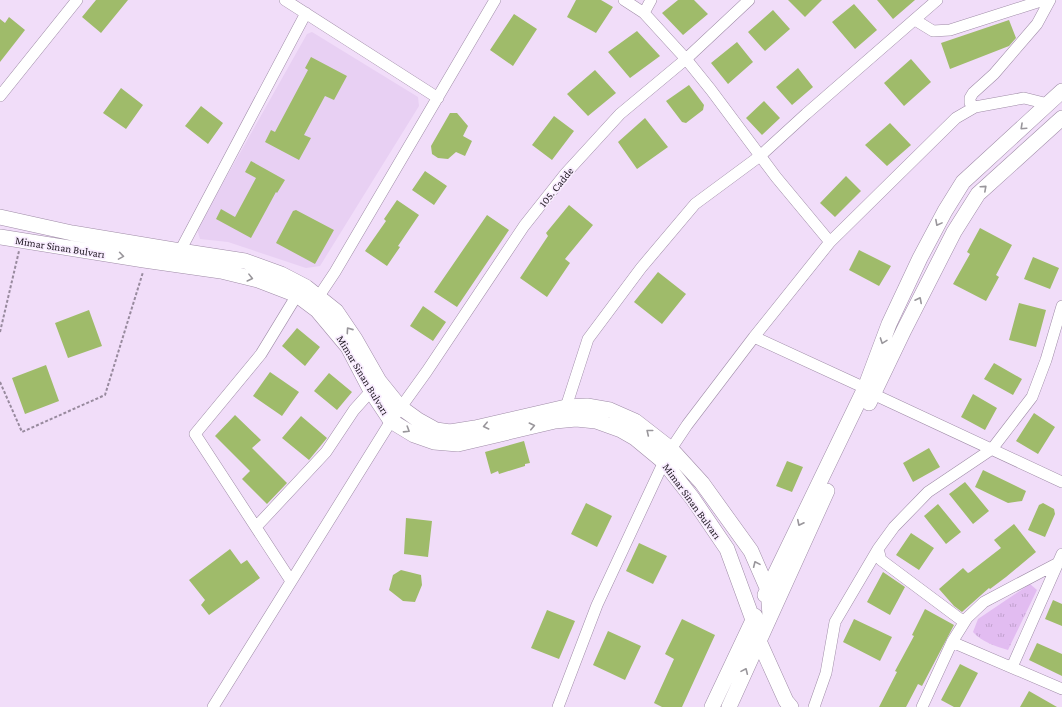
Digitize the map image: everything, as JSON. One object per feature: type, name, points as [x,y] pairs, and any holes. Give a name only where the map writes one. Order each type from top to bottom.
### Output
[{"type":"main road","points":[[729,707],[833,478],[869,391],[892,318],[927,244],[963,182],[1062,90]]},
{"type":"main road","points":[[712,707],[753,620],[869,391],[904,330],[951,239],[978,194],[1062,118]]},
{"type":"main road","name":"Mimar Sinan Bulvarı","points":[[0,217],[72,233],[245,261],[281,274],[306,287],[336,311],[356,339],[379,381],[400,407],[418,420],[436,430],[450,432],[475,428],[566,407],[587,406],[610,410],[635,421],[667,455],[702,483],[751,551],[768,590],[770,615]]},
{"type":"main road","name":"Mimar Sinan Bulvarı","points":[[0,237],[144,260],[221,270],[258,280],[297,294],[318,310],[348,347],[371,392],[391,421],[414,435],[434,442],[458,444],[555,421],[576,419],[596,421],[621,430],[667,455],[693,500],[727,549],[753,620],[759,641],[786,701],[791,707]]},
{"type":"street","points":[[0,96],[77,0]]},
{"type":"street","points":[[285,0],[306,12],[438,98]]},
{"type":"street","points":[[319,296],[336,272],[495,0]]},
{"type":"street","points":[[624,0],[644,13],[686,58],[760,156],[830,242]]},
{"type":"street","points":[[644,13],[651,0]]},
{"type":"street","name":"105. Cadde","points":[[213,707],[400,407],[427,371],[524,226],[566,173],[620,114],[686,58],[750,0]]},
{"type":"street","points":[[566,407],[588,339],[641,268],[694,204],[760,156],[937,0]]},
{"type":"street","points":[[915,20],[933,31],[950,30],[1044,0]]},
{"type":"street","points":[[975,107],[970,103],[970,98],[973,93],[994,74],[1037,24],[1050,0]]},
{"type":"street","points":[[180,251],[306,12]]},
{"type":"street","points":[[558,707],[597,605],[667,455],[687,425],[754,337],[830,242],[956,118],[975,107],[1024,98],[1048,104]]},
{"type":"street","points":[[291,581],[195,434],[261,354],[297,294]]},
{"type":"street","points":[[814,707],[826,673],[835,622],[878,550],[894,527],[928,492],[992,449],[1032,397],[1046,360],[1062,306]]},
{"type":"street","points":[[754,337],[1062,482]]},
{"type":"street","points":[[256,528],[326,452],[354,410],[371,392]]},
{"type":"street","points":[[878,550],[881,560],[964,622]]},
{"type":"street","points":[[922,707],[952,642],[967,618],[984,602],[1060,559]]},
{"type":"street","points":[[1012,667],[1060,559]]},
{"type":"street","points":[[952,642],[1062,689]]},
{"type":"path","points":[[0,332],[22,240]]},
{"type":"path","points":[[0,382],[22,432],[105,395],[142,272],[144,260]]},
{"type":"shaded area","points":[[312,32],[418,97],[419,106],[320,266],[306,268],[228,242],[200,239],[197,229],[307,34]]},
{"type":"green space","points":[[1030,584],[1037,590],[1008,650],[985,641],[973,632],[978,619]]},
{"type":"building","points":[[96,0],[128,0],[101,33],[82,17]]},
{"type":"building","points":[[576,0],[601,0],[613,7],[596,33],[567,17]]},
{"type":"building","points":[[678,0],[694,0],[708,14],[683,35],[662,13]]},
{"type":"building","points":[[788,0],[822,0],[805,17]]},
{"type":"building","points":[[877,0],[915,0],[893,19]]},
{"type":"building","points":[[854,4],[877,30],[855,49],[832,22]]},
{"type":"building","points":[[773,10],[790,29],[765,51],[748,32]]},
{"type":"building","points":[[514,14],[537,29],[513,66],[490,50]]},
{"type":"building","points":[[9,17],[25,30],[0,62],[0,19],[5,23]]},
{"type":"building","points":[[1009,20],[1016,38],[1009,46],[950,69],[941,43]]},
{"type":"building","points":[[637,31],[660,56],[630,78],[608,52]]},
{"type":"building","points":[[737,42],[753,62],[728,84],[711,63]]},
{"type":"building","points":[[311,57],[347,76],[334,100],[325,96],[304,135],[311,138],[299,160],[265,142],[271,130],[275,132],[308,70],[305,68]]},
{"type":"building","points":[[911,59],[931,82],[904,106],[884,83]]},
{"type":"building","points":[[798,68],[813,87],[792,105],[776,87]]},
{"type":"building","points":[[595,70],[616,93],[588,116],[567,94]]},
{"type":"building","points":[[689,85],[704,105],[703,110],[686,123],[682,122],[666,101]]},
{"type":"building","points":[[121,88],[143,105],[126,129],[103,113]]},
{"type":"building","points":[[764,101],[780,118],[762,135],[746,118]]},
{"type":"building","points":[[201,106],[223,123],[208,144],[185,126]]},
{"type":"building","points":[[450,113],[457,113],[468,126],[463,136],[472,141],[465,156],[456,152],[448,159],[438,158],[432,154],[431,146]]},
{"type":"building","points":[[554,116],[574,131],[552,160],[532,145]]},
{"type":"building","points":[[645,118],[668,147],[637,169],[618,142]]},
{"type":"building","points":[[890,123],[911,145],[887,166],[865,145]]},
{"type":"building","points":[[251,161],[285,180],[277,193],[276,192],[251,238],[216,219],[221,209],[235,217],[256,178],[245,172]]},
{"type":"building","points":[[425,171],[447,186],[434,205],[412,190]]},
{"type":"building","points":[[846,176],[861,191],[835,217],[820,203]]},
{"type":"building","points":[[397,200],[419,215],[398,246],[400,247],[387,266],[365,251],[386,221],[384,219]]},
{"type":"building","points":[[569,205],[593,225],[565,259],[570,263],[547,297],[520,278],[548,236],[546,233]]},
{"type":"building","points":[[296,210],[334,230],[315,264],[276,243],[293,211]]},
{"type":"building","points":[[487,215],[509,230],[457,307],[434,292]]},
{"type":"building","points":[[980,228],[1012,245],[996,275],[999,277],[986,301],[953,284],[970,254],[967,252]]},
{"type":"building","points":[[859,250],[891,266],[879,286],[849,270]]},
{"type":"building","points":[[1033,257],[1059,268],[1050,289],[1024,279]]},
{"type":"building","points":[[658,272],[686,294],[662,324],[634,302]]},
{"type":"building","points":[[1019,303],[1046,310],[1036,347],[1009,340]]},
{"type":"building","points":[[423,306],[446,322],[433,341],[410,326]]},
{"type":"building","points":[[89,310],[102,346],[68,358],[55,323]]},
{"type":"building","points":[[297,328],[320,347],[305,366],[282,346]]},
{"type":"building","points":[[994,363],[1022,379],[1013,395],[984,379]]},
{"type":"building","points":[[46,365],[59,401],[25,414],[12,378]]},
{"type":"building","points":[[270,372],[299,392],[282,416],[253,396]]},
{"type":"building","points":[[329,373],[352,392],[337,410],[314,391]]},
{"type":"building","points":[[973,394],[997,408],[985,430],[961,417]]},
{"type":"building","points":[[1034,413],[1055,427],[1038,454],[1016,441]]},
{"type":"building","points":[[235,415],[261,440],[252,448],[287,483],[267,504],[242,479],[250,471],[215,436]]},
{"type":"building","points":[[301,416],[327,438],[309,460],[282,438]]},
{"type":"building","points":[[524,441],[530,463],[499,474],[498,471],[491,474],[485,452]]},
{"type":"building","points":[[929,448],[940,467],[913,482],[903,463]]},
{"type":"building","points":[[787,461],[803,467],[792,492],[776,486]]},
{"type":"building","points":[[983,470],[1026,491],[1022,501],[1008,503],[975,487]]},
{"type":"building","points":[[965,482],[989,511],[973,524],[949,494]]},
{"type":"building","points":[[586,503],[612,516],[597,547],[571,534]]},
{"type":"building","points":[[1043,503],[1054,509],[1055,514],[1045,537],[1028,530],[1039,505]]},
{"type":"building","points":[[938,504],[961,532],[946,544],[924,516]]},
{"type":"building","points":[[406,518],[432,521],[428,557],[404,554]]},
{"type":"building","points":[[1014,524],[1036,552],[1006,577],[990,589],[989,588],[962,612],[954,606],[939,589],[963,568],[968,573],[970,572],[1001,548],[994,540]]},
{"type":"building","points":[[911,533],[934,548],[919,570],[896,555]]},
{"type":"building","points":[[639,543],[667,556],[653,584],[626,571]]},
{"type":"building","points":[[230,549],[241,564],[247,560],[260,578],[209,615],[201,605],[205,600],[189,580]]},
{"type":"building","points":[[401,570],[421,575],[422,585],[415,602],[403,601],[389,590],[393,575]]},
{"type":"building","points":[[883,572],[905,587],[890,615],[867,602]]},
{"type":"building","points":[[1053,600],[1062,604],[1062,626],[1045,619]]},
{"type":"building","points":[[925,609],[954,625],[922,686],[918,684],[906,707],[879,707],[897,672],[895,671],[914,636],[912,635]]},
{"type":"building","points":[[547,610],[575,621],[559,659],[531,648]]},
{"type":"building","points":[[682,619],[715,635],[682,707],[662,707],[654,703],[674,659],[665,654]]},
{"type":"building","points":[[854,619],[892,637],[880,661],[843,642]]},
{"type":"building","points":[[608,631],[641,646],[625,680],[593,665]]},
{"type":"building","points":[[1037,643],[1062,654],[1062,676],[1029,660]]},
{"type":"building","points":[[960,664],[978,673],[960,707],[954,707],[941,700]]},
{"type":"building","points":[[1029,691],[1057,707],[1020,707]]}]
